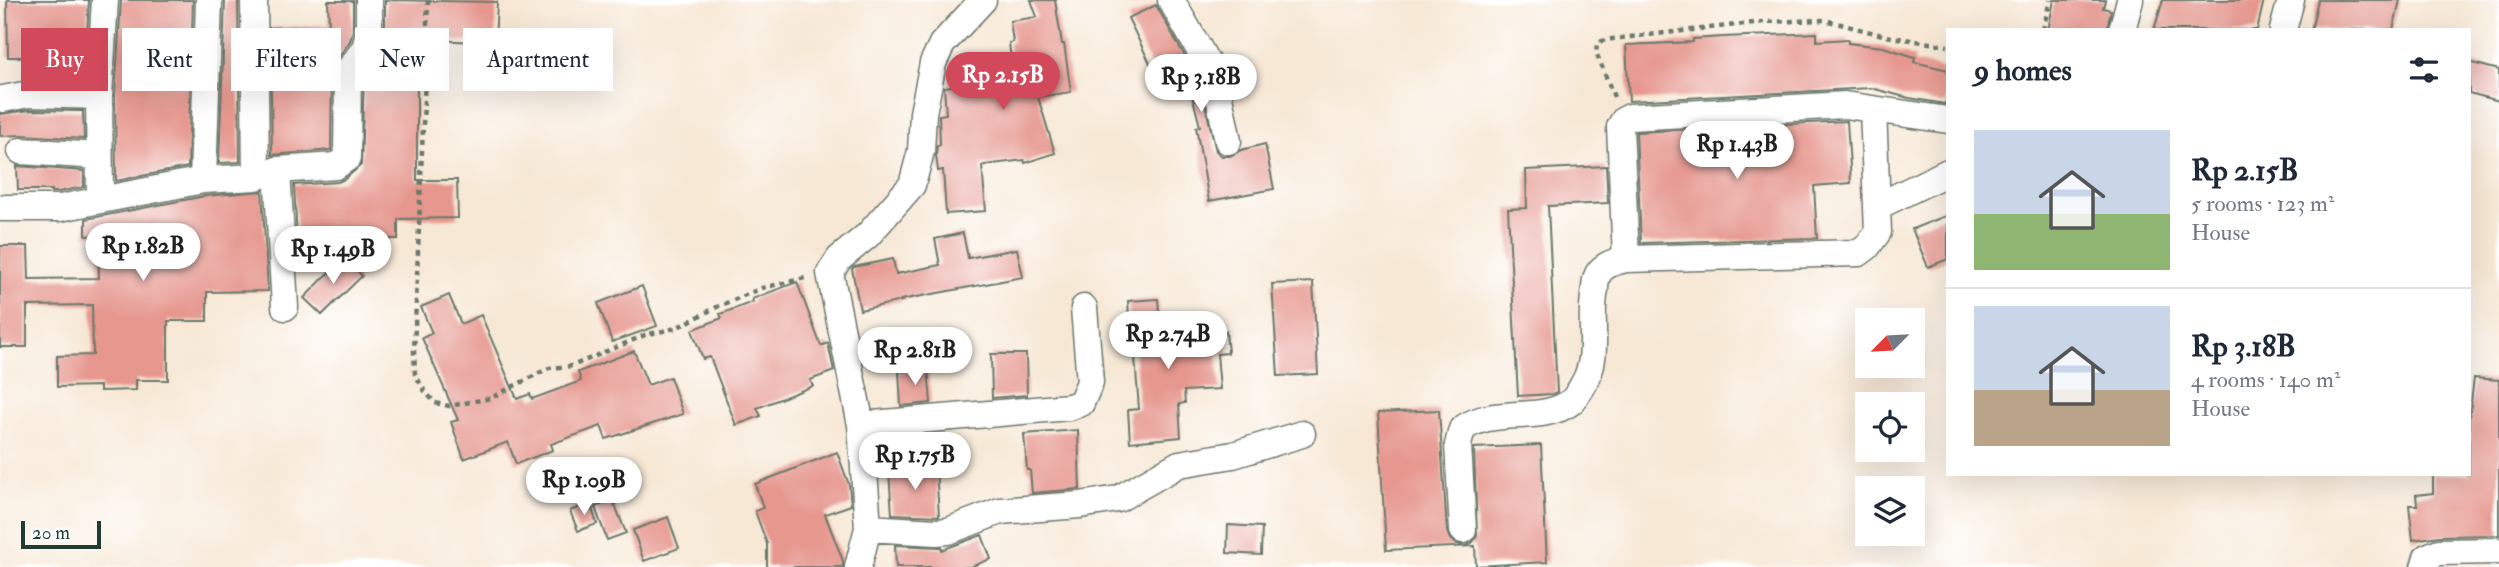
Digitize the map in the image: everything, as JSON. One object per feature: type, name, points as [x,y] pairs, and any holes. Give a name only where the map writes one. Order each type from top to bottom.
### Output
[{"type":"street","points":[[100,199],[99,96],[105,0]]},
{"type":"street","points":[[203,180],[209,0]]},
{"type":"street","points":[[254,0],[267,174],[285,307]]},
{"type":"street","points":[[0,208],[60,208],[203,180],[336,166],[347,158],[348,71],[365,48],[369,32],[369,0]]},
{"type":"street","points":[[858,567],[869,528],[861,425],[830,273],[839,259],[868,235],[912,185],[921,151],[923,113],[933,63],[942,44],[983,0]]},
{"type":"street","points":[[1171,0],[1215,76],[1228,141]]},
{"type":"street","points":[[2123,28],[2130,0]]},
{"type":"street","points":[[2284,28],[2291,0]]},
{"type":"street","points":[[3,99],[29,94],[99,96]]},
{"type":"street","points":[[1626,259],[1620,127],[1624,120],[1630,117],[1845,105],[1946,120]]},
{"type":"street","points":[[1463,530],[1458,445],[1462,429],[1474,420],[1553,410],[1572,402],[1590,370],[1594,344],[1591,305],[1598,274],[1613,262],[1626,259],[1858,253],[1867,247],[1878,232],[1873,110]]},
{"type":"street","points":[[21,151],[99,156]]},
{"type":"street","points":[[1878,206],[1946,174]]},
{"type":"street","points":[[861,425],[1069,407],[1081,403],[1090,382],[1084,308]]},
{"type":"street","points":[[869,528],[948,531],[1000,511],[1118,499],[1179,464],[1233,455],[1302,435]]},
{"type":"street","points":[[2424,567],[2427,557],[2438,552],[2499,551]]},
{"type":"path","points":[[428,0],[414,351],[415,374],[435,402],[449,406],[491,398],[549,368],[572,366],[645,335],[676,328],[762,288],[830,273]]},
{"type":"path","points":[[2043,28],[2050,0]]},
{"type":"path","points":[[1624,120],[1596,52],[1597,45],[1602,41],[1763,22],[1825,20],[1886,36],[1946,46]]},
{"type":"building","points":[[7,0],[89,0],[87,28],[21,28],[21,57],[8,57]]},
{"type":"building","points":[[121,0],[193,0],[192,28],[122,28],[122,91],[190,91],[188,167],[116,181],[115,96]]},
{"type":"building","points":[[225,0],[238,0],[238,28],[231,28],[231,91],[239,91],[240,162],[219,163]]},
{"type":"building","points":[[385,0],[497,2],[496,28],[463,28],[463,41],[449,41],[449,28],[385,28]]},
{"type":"building","points":[[1031,0],[1055,0],[1064,44],[1071,92],[1038,97],[1055,153],[1025,163],[1024,160],[982,166],[986,211],[946,214],[943,170],[938,171],[936,155],[937,146],[940,145],[939,115],[946,114],[944,87],[974,83],[975,88],[1014,83],[1009,43],[1013,42],[1010,21],[1037,17]]},
{"type":"building","points":[[2054,0],[2105,0],[2103,8],[2111,10],[2107,28],[2048,28]]},
{"type":"building","points":[[2163,0],[2264,0],[2257,28],[2155,28]]},
{"type":"building","points":[[2318,0],[2400,0],[2393,28],[2311,28]]},
{"type":"building","points":[[328,1],[353,1],[353,30],[350,41],[341,54],[341,28],[270,28],[329,25]]},
{"type":"building","points":[[1156,5],[1200,83],[1216,151],[1222,156],[1230,156],[1241,150],[1265,144],[1274,189],[1209,201],[1196,127],[1200,126],[1187,76],[1162,88],[1128,18]]},
{"type":"building","points":[[1817,33],[1817,41],[1848,39],[1848,43],[1883,47],[1915,57],[1914,62],[1946,70],[1945,104],[1871,88],[1629,101],[1626,45],[1693,42],[1693,39]]},
{"type":"building","points":[[2471,63],[2499,70],[2499,101],[2471,94]]},
{"type":"building","points":[[271,91],[332,91],[331,150],[272,155]]},
{"type":"building","points":[[363,91],[417,91],[417,180],[457,180],[458,218],[398,219],[398,239],[329,239],[344,255],[298,256],[294,185],[338,182],[361,165]]},
{"type":"building","points":[[30,110],[83,111],[84,139],[0,136],[0,114]]},
{"type":"building","points":[[1847,121],[1851,183],[1814,186],[1817,238],[1641,243],[1636,132]]},
{"type":"building","points":[[17,166],[84,171],[84,187],[58,192],[18,190]]},
{"type":"building","points":[[1606,166],[1608,203],[1548,206],[1557,392],[1518,396],[1508,209],[1527,208],[1526,170]]},
{"type":"building","points":[[262,191],[268,291],[207,292],[207,321],[168,321],[168,380],[136,380],[136,390],[100,391],[100,386],[57,387],[57,356],[93,355],[92,305],[27,306],[27,347],[0,347],[0,246],[28,246],[29,279],[99,278],[98,235],[86,236],[86,219],[205,196]]},
{"type":"building","points":[[1946,216],[1946,260],[1928,267],[1912,229]]},
{"type":"building","points":[[963,233],[968,258],[1017,249],[1023,277],[860,310],[852,269],[854,267],[893,259],[896,274],[940,265],[935,239]]},
{"type":"building","points":[[345,256],[362,276],[322,315],[304,298]]},
{"type":"building","points":[[797,282],[821,346],[828,343],[834,371],[810,380],[813,386],[757,408],[761,416],[736,425],[710,357],[703,359],[692,330],[722,318],[720,314],[753,302],[752,299]]},
{"type":"building","points":[[1313,282],[1318,374],[1278,376],[1272,284]]},
{"type":"building","points":[[642,286],[657,326],[612,342],[598,303]]},
{"type":"building","points":[[449,295],[461,324],[481,315],[517,399],[530,394],[532,399],[581,381],[578,372],[634,351],[648,385],[670,377],[683,414],[606,439],[601,426],[551,444],[553,450],[516,464],[508,442],[464,459],[451,422],[458,420],[422,338],[432,333],[421,307]]},
{"type":"building","points":[[1158,299],[1161,336],[1226,331],[1228,353],[1217,354],[1220,389],[1184,391],[1185,403],[1179,404],[1181,437],[1130,442],[1128,410],[1139,409],[1128,301]]},
{"type":"building","points":[[991,354],[1026,354],[1027,395],[992,398]]},
{"type":"building","points":[[928,369],[931,403],[901,406],[899,371]]},
{"type":"building","points":[[2474,378],[2499,380],[2499,535],[2439,536],[2413,540],[2409,505],[2417,505],[2416,495],[2433,493],[2433,476],[2471,476],[2471,403]]},
{"type":"building","points":[[1439,410],[1447,531],[1450,539],[1465,546],[1472,543],[1477,536],[1474,448],[1541,445],[1547,562],[1476,566],[1475,546],[1386,550],[1378,413]]},
{"type":"building","points":[[1078,430],[1080,489],[1032,493],[1024,434]]},
{"type":"building","points":[[837,452],[849,485],[851,505],[825,514],[843,567],[767,567],[767,544],[755,511],[763,508],[755,484]]},
{"type":"building","points":[[936,468],[939,516],[892,514],[889,472]]},
{"type":"building","points":[[613,500],[626,533],[607,540],[595,507]]},
{"type":"building","points":[[590,503],[597,524],[578,531],[570,511]]},
{"type":"building","points":[[668,517],[679,548],[644,561],[633,530]]},
{"type":"building","points":[[1228,525],[1262,527],[1261,555],[1227,553]]},
{"type":"building","points":[[982,535],[991,559],[970,567],[896,567],[895,545],[941,547],[942,550]]}]
